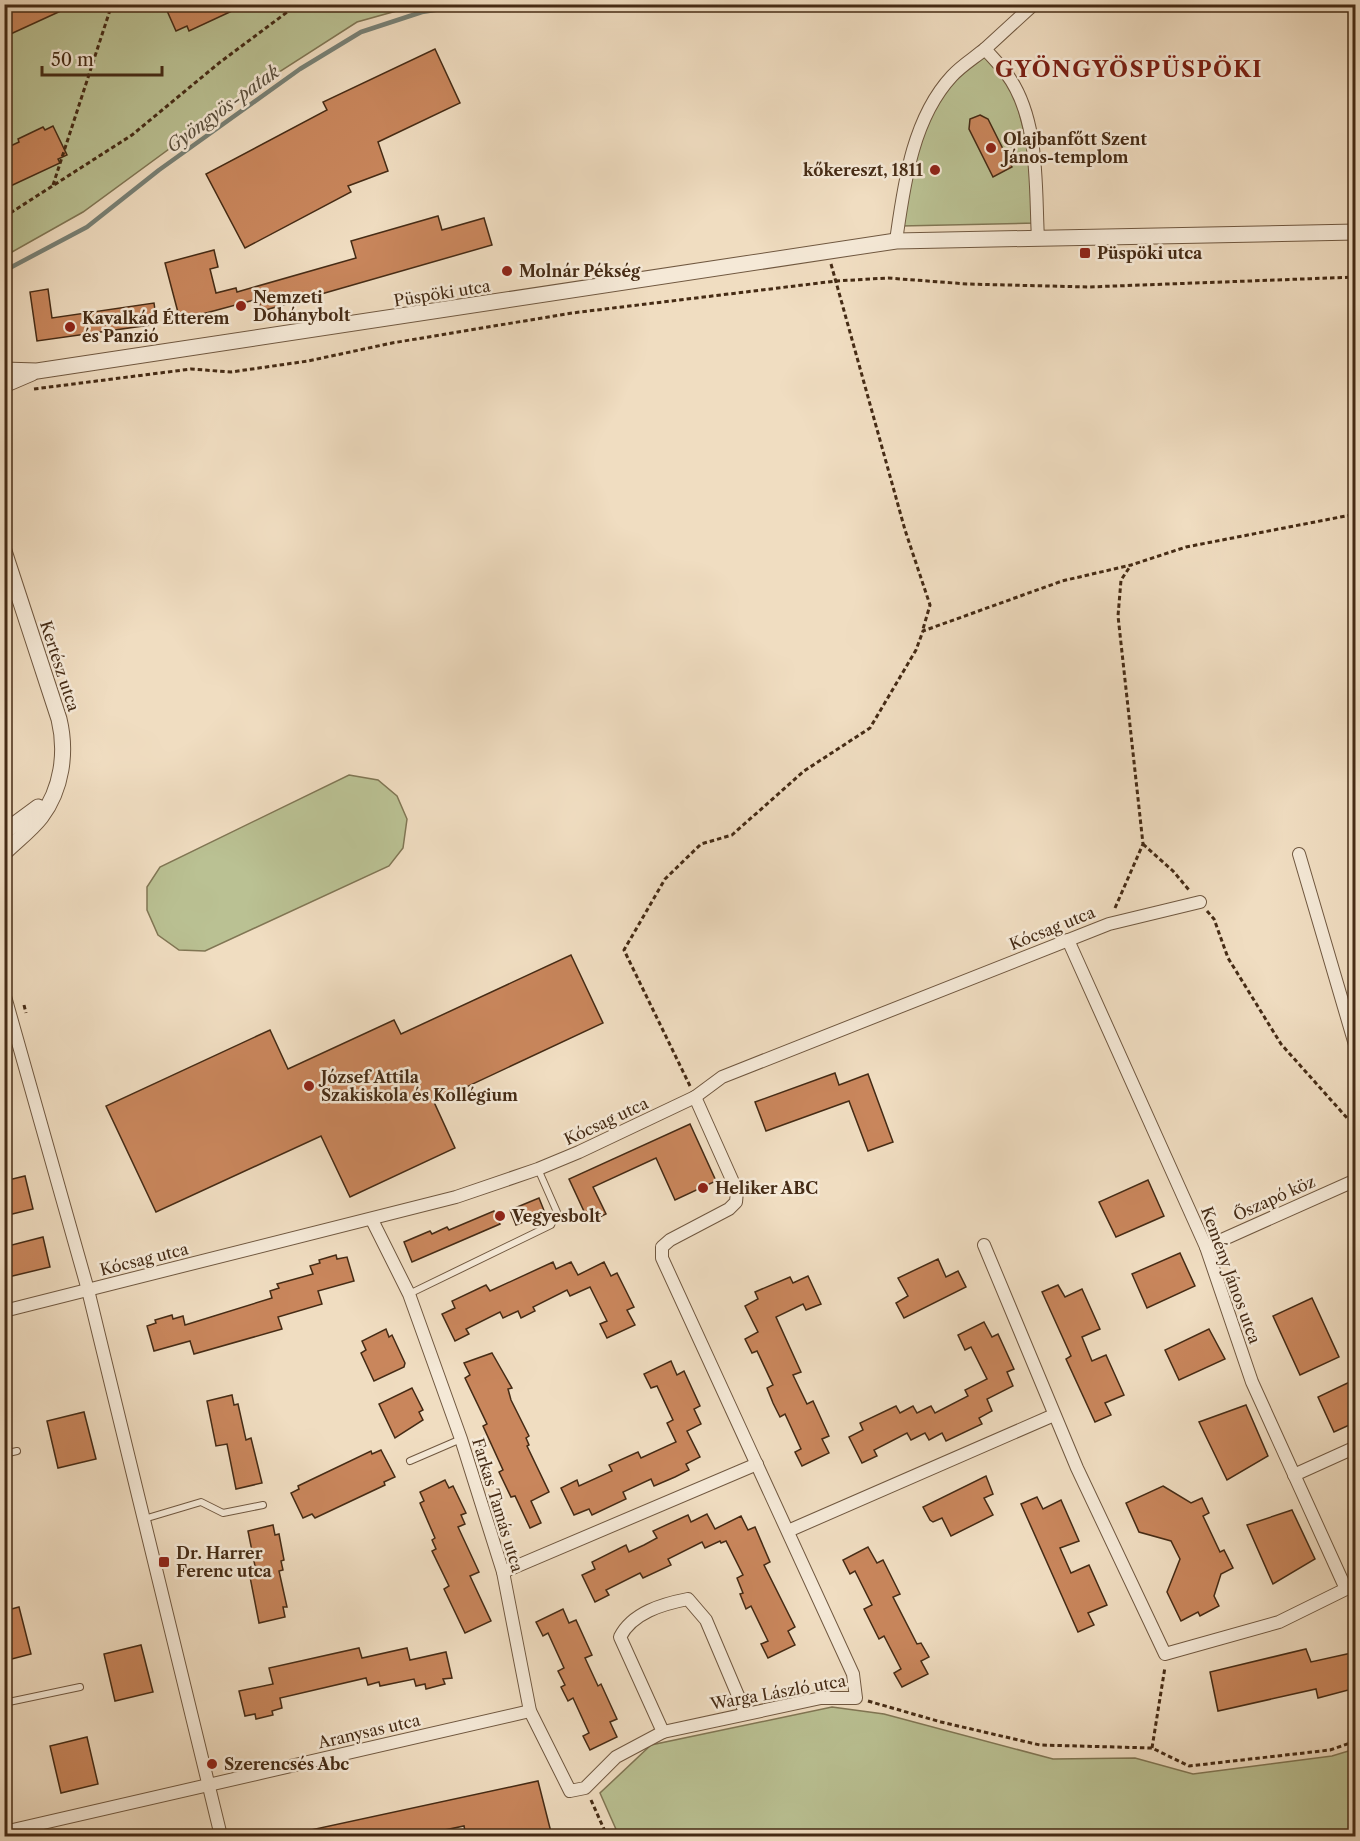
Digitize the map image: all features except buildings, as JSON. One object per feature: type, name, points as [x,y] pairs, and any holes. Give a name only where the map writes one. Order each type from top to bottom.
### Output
[{"type":"street","points":[[896,241],[902,203],[926,113],[953,74],[985,49],[1034,4]]},
{"type":"street","points":[[985,49],[1007,74],[1026,116],[1034,155],[1038,239]]},
{"type":"street","name":"Püspöki utca","points":[[37,371],[896,241],[1356,232]]},
{"type":"street","points":[[4,370],[37,371]]},
{"type":"street","points":[[4,385],[37,371]]},
{"type":"street","name":"Kertész utca","points":[[4,551],[62,732],[64,746],[54,793],[41,817],[4,853]]},
{"type":"street","points":[[4,832],[54,793]]},
{"type":"street","points":[[1299,854],[1356,1048]]},
{"type":"street","name":"Kócsag utca","points":[[4,1311],[372,1220],[456,1197],[538,1169],[695,1097],[722,1077],[1109,924],[1200,902]]},
{"type":"street","name":"Kemény János utca","points":[[1068,940],[1206,1247],[1252,1382],[1346,1589],[1278,1622],[1165,1654]]},
{"type":"street","points":[[4,993],[88,1290],[221,1836]]},
{"type":"street","name":"Warga László utca","points":[[585,1788],[616,1757],[663,1732],[745,1712],[821,1698],[856,1698],[853,1674],[663,1258],[662,1247],[670,1240],[729,1209],[736,1202],[736,1191],[695,1097]]},
{"type":"street","name":"Őszapó köz","points":[[1206,1247],[1356,1180]]},
{"type":"street","name":"Farkas Tamás utca","points":[[372,1220],[409,1294],[461,1439],[503,1572],[530,1711],[570,1791],[585,1788]]},
{"type":"street","points":[[984,1245],[1054,1415],[1165,1654]]},
{"type":"street","points":[[788,1530],[1054,1415]]},
{"type":"street","points":[[1294,1475],[1356,1447]]},
{"type":"street","points":[[503,1572],[757,1464]]},
{"type":"street","points":[[663,1732],[620,1637],[627,1623],[668,1603],[688,1599],[706,1620],[745,1712]]},
{"type":"street","name":"Aranysas utca","points":[[5,1828],[208,1785],[530,1711]]},
{"type":"lane","points":[[409,1294],[551,1225],[557,1212],[538,1169]]},
{"type":"lane","points":[[410,1461],[461,1439]]},
{"type":"lane","points":[[4,1454],[16,1451]]},
{"type":"lane","points":[[144,1519],[201,1502],[223,1514],[263,1505]]},
{"type":"lane","points":[[4,1703],[80,1687]]},
{"type":"path","points":[[52,186],[112,4]]},
{"type":"path","points":[[4,217],[132,135],[219,63],[298,4]]},
{"type":"path","points":[[695,1097],[624,950],[665,879],[701,844],[732,835],[804,771],[870,728],[916,650],[930,605],[905,530],[827,251]]},
{"type":"path","points":[[29,389],[191,369],[231,372],[308,361],[392,343],[572,313],[836,281],[888,278],[967,284],[1088,287],[1356,277]]},
{"type":"path","points":[[922,631],[1062,581],[1131,565],[1186,547],[1356,514]]},
{"type":"path","points":[[1109,924],[1143,844],[1118,616],[1121,580],[1131,565]]},
{"type":"path","points":[[1143,844],[1173,871],[1214,919],[1228,958],[1281,1044],[1356,1128]]},
{"type":"path","points":[[1152,1748],[1165,1676],[1165,1654]]},
{"type":"path","points":[[856,1698],[941,1722],[1040,1745],[1152,1748],[1190,1766],[1330,1750],[1356,1741]]},
{"type":"path","points":[[585,1788],[607,1836]]},
{"type":"green space","points":[[5,5],[414,6],[357,22],[240,97],[83,212],[5,256]]},
{"type":"green space","points":[[985,53],[1014,93],[1030,155],[1035,223],[901,226],[904,202],[928,113],[955,77]]},
{"type":"green space","points":[[349,775],[378,780],[397,796],[407,819],[403,848],[389,866],[205,951],[179,950],[158,935],[147,910],[147,887],[160,867]]},
{"type":"green space","points":[[832,1707],[884,1714],[1053,1759],[1135,1758],[1193,1774],[1332,1756],[1355,1749],[1355,1836],[619,1836],[600,1793],[651,1745]]},
{"type":"waterway","name":"Gyöngyös-patak","points":[[4,271],[87,227],[159,170],[300,69],[361,32],[422,12],[473,4]]},
{"type":"place","name":"Olajbanfőtt Szent János-templom","points":[[991,148]]},
{"type":"place","name":"kőkereszt, 1811","points":[[935,170]]},
{"type":"place","name":"Püspöki utca","points":[[1085,253]]},
{"type":"place","name":"Molnár Pékség","points":[[507,271]]},
{"type":"place","name":"Nemzeti Dohánybolt","points":[[241,306]]},
{"type":"place","name":"Kavalkád Étterem és Panzió","points":[[70,327]]},
{"type":"place","name":"József Attila Szakiskola és Kollégium","points":[[309,1086]]},
{"type":"place","name":"Heliker ABC","points":[[703,1188]]},
{"type":"place","name":"Vegyesbolt","points":[[500,1216]]},
{"type":"place","name":"Dr. Harrer Ferenc utca","points":[[164,1562]]},
{"type":"place","name":"Szerencsés Abc","points":[[212,1764]]},
{"type":"district","name":"GYÖNGYÖSPÜSPÖKI","points":[[1129,69]]}]
